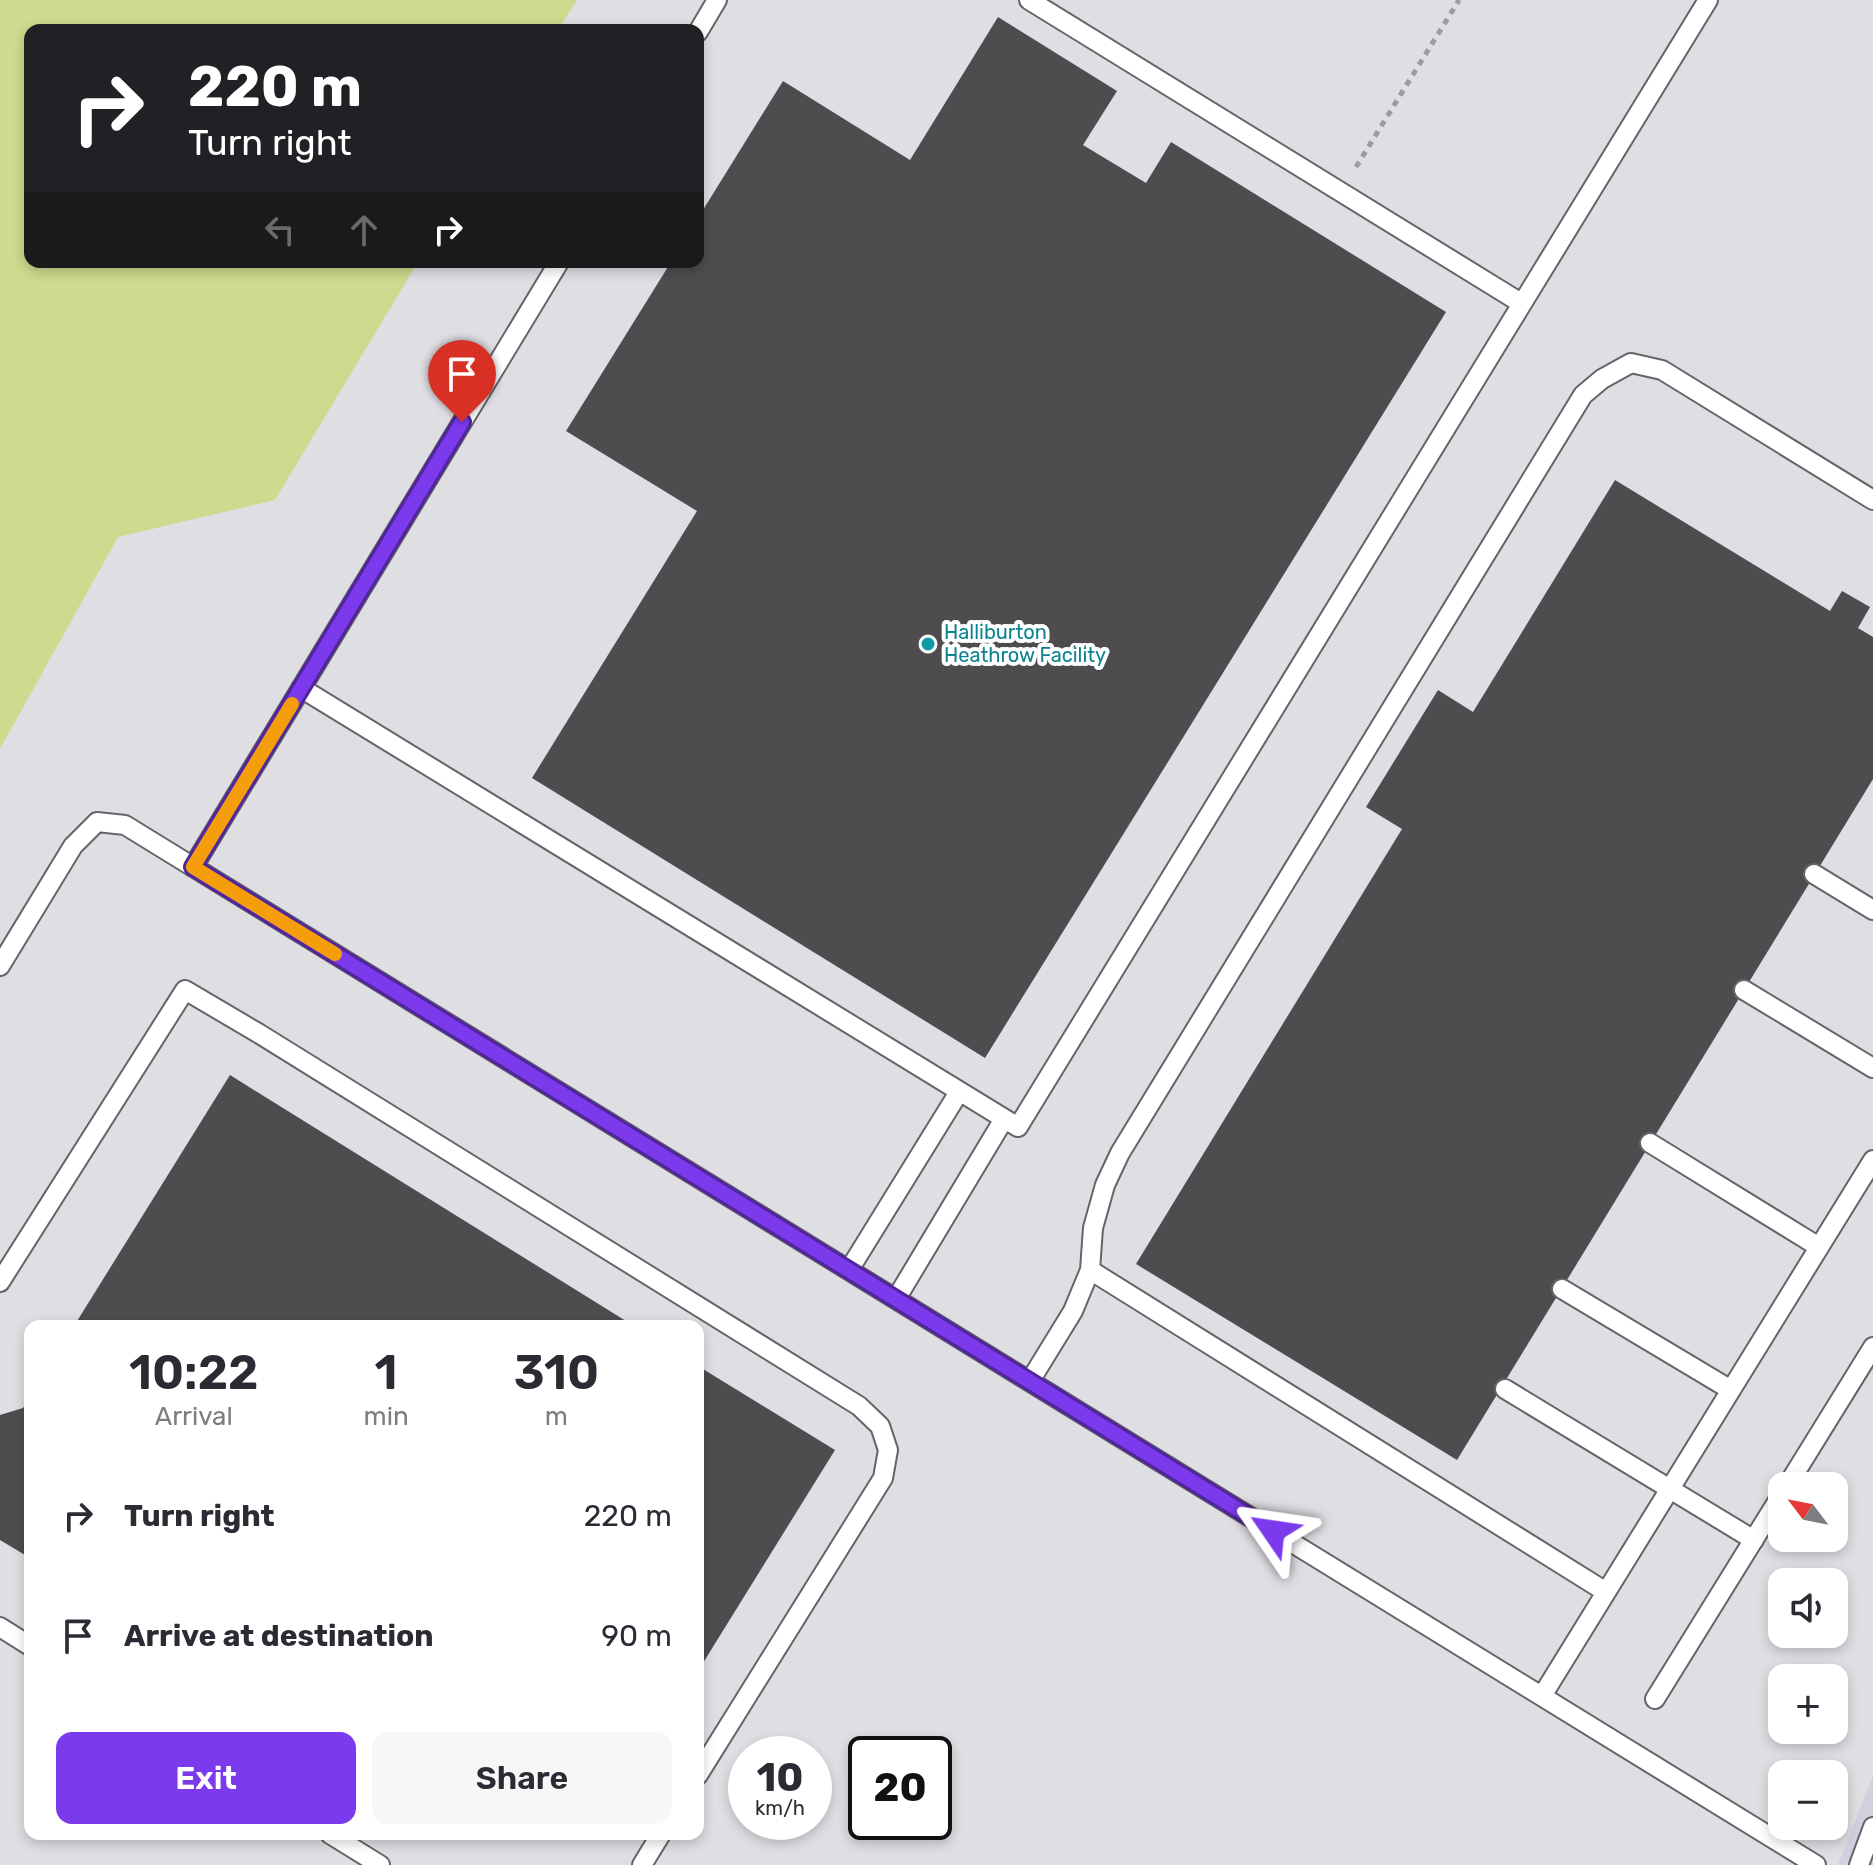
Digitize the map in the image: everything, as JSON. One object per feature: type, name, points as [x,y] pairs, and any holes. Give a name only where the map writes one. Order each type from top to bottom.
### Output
[{"type":"lane","points":[[703,24],[717,0]]},
{"type":"lane","points":[[1029,0],[1521,303]]},
{"type":"lane","points":[[301,688],[1018,1127],[1708,0]]},
{"type":"lane","points":[[193,867],[555,268]]},
{"type":"lane","points":[[1030,1381],[1073,1311],[1090,1270],[1093,1228],[1105,1185],[1120,1153],[1583,395],[1602,379],[1631,363],[1662,370],[1873,500]]},
{"type":"lane","points":[[0,966],[73,846],[97,822],[125,825],[1816,1865]]},
{"type":"lane","points":[[1814,874],[1873,910]]},
{"type":"lane","points":[[0,1282],[185,990],[859,1406],[880,1426],[888,1450],[883,1478],[704,1765]]},
{"type":"lane","points":[[1744,990],[1873,1068]]},
{"type":"lane","points":[[849,1270],[959,1092]]},
{"type":"lane","points":[[896,1299],[1004,1119]]},
{"type":"lane","points":[[1650,1143],[1819,1247]]},
{"type":"lane","points":[[1542,1696],[1873,1160]]},
{"type":"lane","points":[[1090,1270],[1606,1592]]},
{"type":"lane","points":[[1562,1289],[1731,1390]]},
{"type":"lane","points":[[1796,1472],[1873,1347]]},
{"type":"lane","points":[[1505,1389],[1754,1540]]},
{"type":"lane","points":[[1655,1699],[1768,1517]]},
{"type":"lane","points":[[0,1627],[24,1642]]},
{"type":"lane","points":[[1859,1865],[1873,1827]]},
{"type":"lane","points":[[340,1840],[380,1865]]},
{"type":"lane","points":[[642,1865],[657,1840]]},
{"type":"path","points":[[1341,192],[1459,0]]},
{"type":"shaded area","points":[[1873,1776],[1873,1865],[1838,1865]]},
{"type":"green space","points":[[0,0],[577,0],[562,24],[24,24],[24,268],[414,268],[275,500],[118,537],[0,749]]},
{"type":"building","name":"Halliburton Heathrow Facility","points":[[998,17],[1117,91],[1083,145],[1146,183],[1171,142],[1446,312],[985,1058],[532,778],[697,511],[566,431],[667,268],[704,268],[704,208],[783,81],[910,160]]},
{"type":"building","points":[[1615,480],[1830,611],[1842,591],[1870,607],[1858,628],[1873,637],[1873,779],[1457,1460],[1136,1264],[1402,829],[1366,807],[1438,690],[1473,712]]},
{"type":"building","points":[[230,1075],[624,1320],[78,1320]]},
{"type":"building","points":[[704,1370],[835,1450],[704,1661]]},
{"type":"building","points":[[23,1408],[24,1554],[0,1540],[0,1415]]},
{"type":"slow traffic","points":[[292,704],[193,867],[335,954]]},
{"type":"place","name":"Halliburton Heathrow Facility","points":[[928,644]]},
{"type":"route","points":[[462,422],[193,867],[1273,1531]]}]
